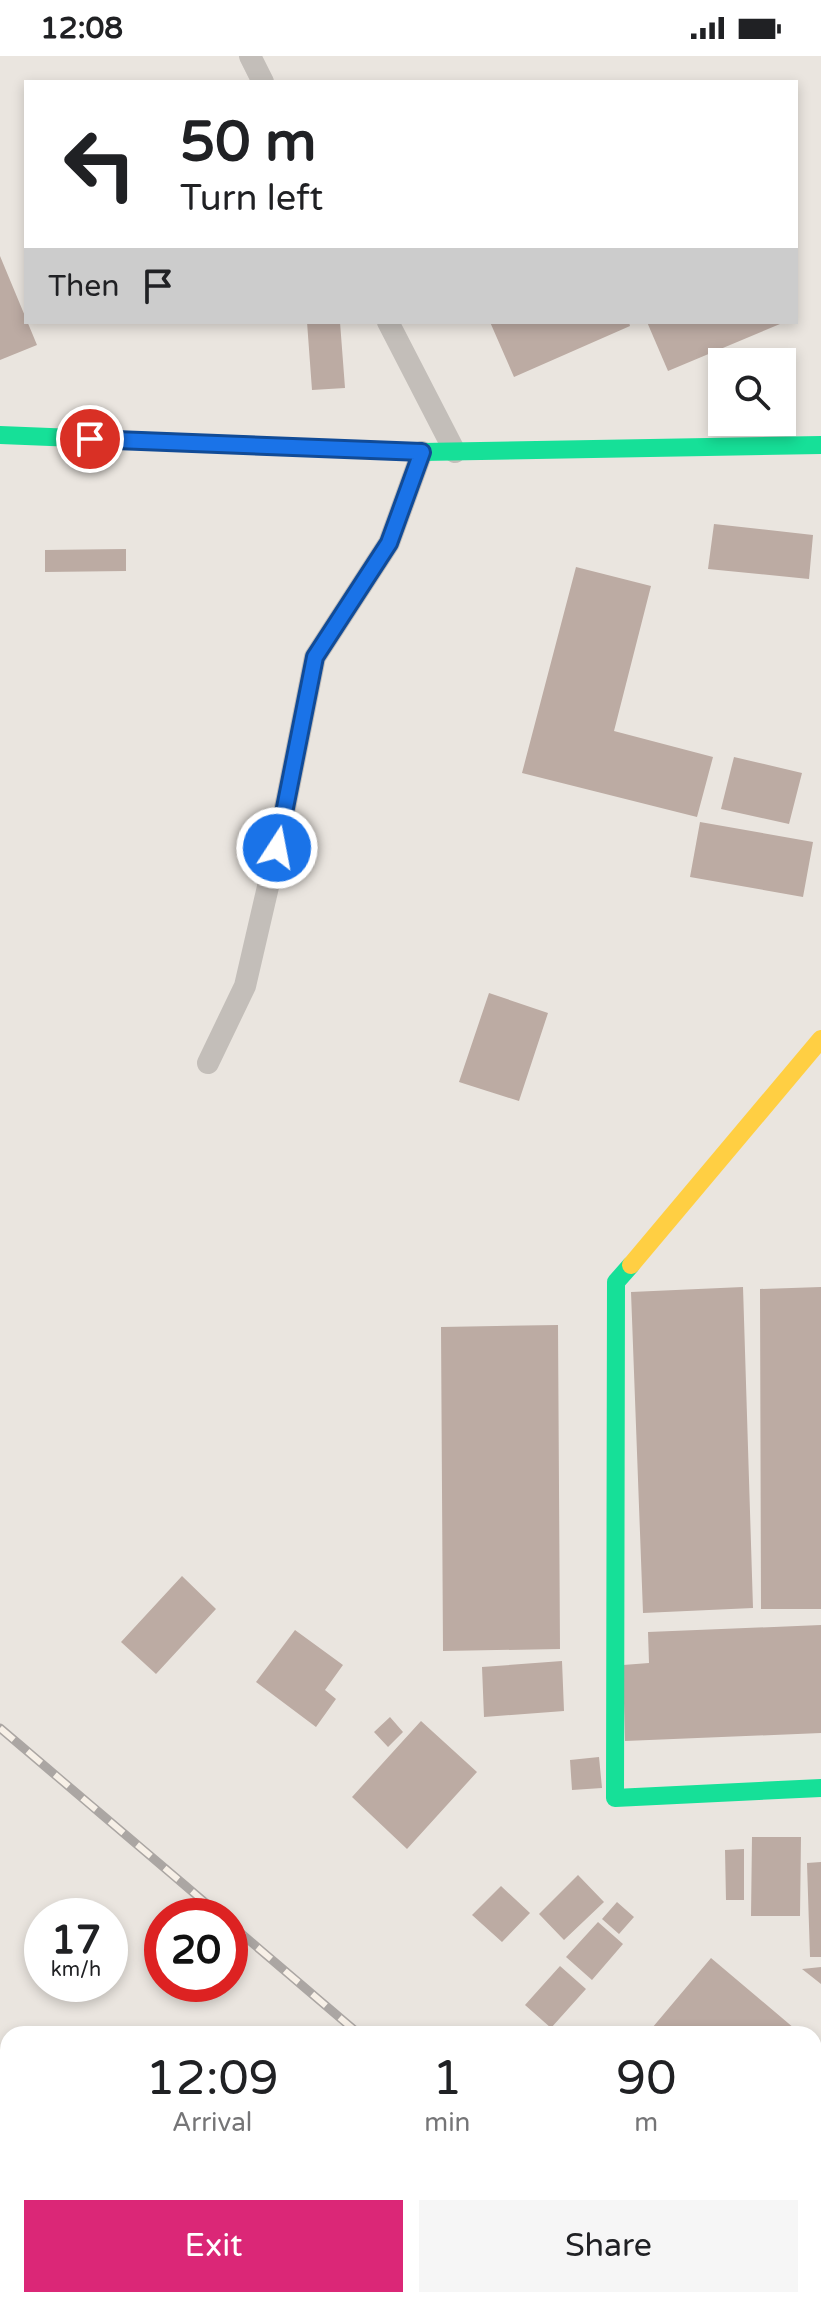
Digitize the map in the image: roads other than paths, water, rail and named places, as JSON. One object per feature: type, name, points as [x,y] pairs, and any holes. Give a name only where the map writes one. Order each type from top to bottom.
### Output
[{"type":"street","points":[[0,435],[422,452],[821,445]]},
{"type":"street","points":[[821,1039],[616,1282],[615,1798],[821,1788]]},
{"type":"lane","points":[[250,56],[262,80]]},
{"type":"lane","points":[[389,324],[455,452]]},
{"type":"lane","points":[[208,1063],[245,986],[277,848],[315,657],[389,543],[422,452]]},
{"type":"railway","points":[[0,1728],[200,1898]]},
{"type":"railway","points":[[248,1939],[350,2026]]}]
